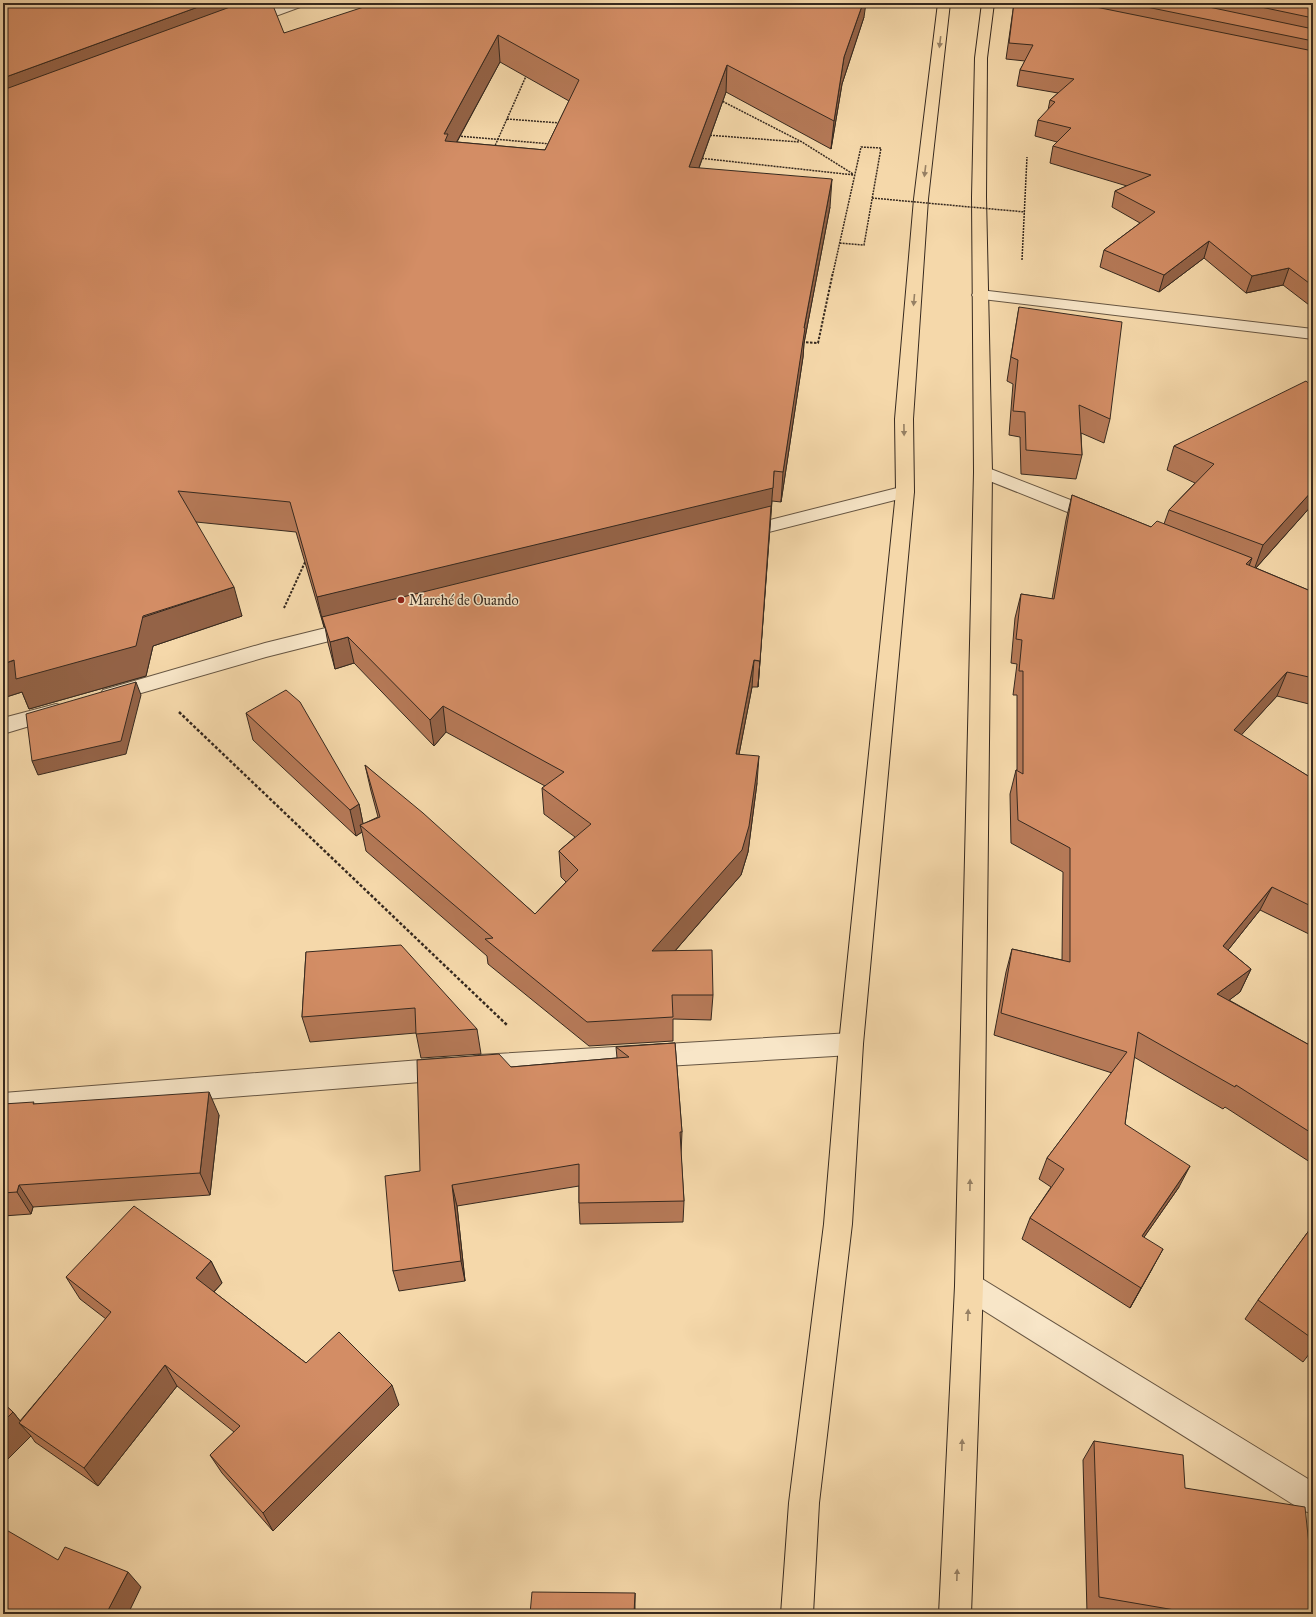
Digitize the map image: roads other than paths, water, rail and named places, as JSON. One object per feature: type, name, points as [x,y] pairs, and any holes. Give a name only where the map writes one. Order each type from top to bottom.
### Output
[{"type":"highway","points":[[798,1614],[804,1503],[838,1224],[851,1044],[905,492],[904,419],[921,199],[941,3]]},
{"type":"highway","points":[[955,1614],[969,1286],[983,472],[979,197],[981,58],[988,3]]},
{"type":"street","points":[[232,28],[299,3]]},
{"type":"street","points":[[980,295],[1313,334]]},
{"type":"street","points":[[983,472],[1115,524]]},
{"type":"street","points":[[720,538],[905,492]]},
{"type":"street","points":[[3,726],[264,650],[373,624]]},
{"type":"street","points":[[3,1104],[545,1061],[851,1044]]},
{"type":"street","points":[[969,1286],[1313,1499]]},
{"type":"place","name":"Marché de Ouando","points":[[401,600]]}]
